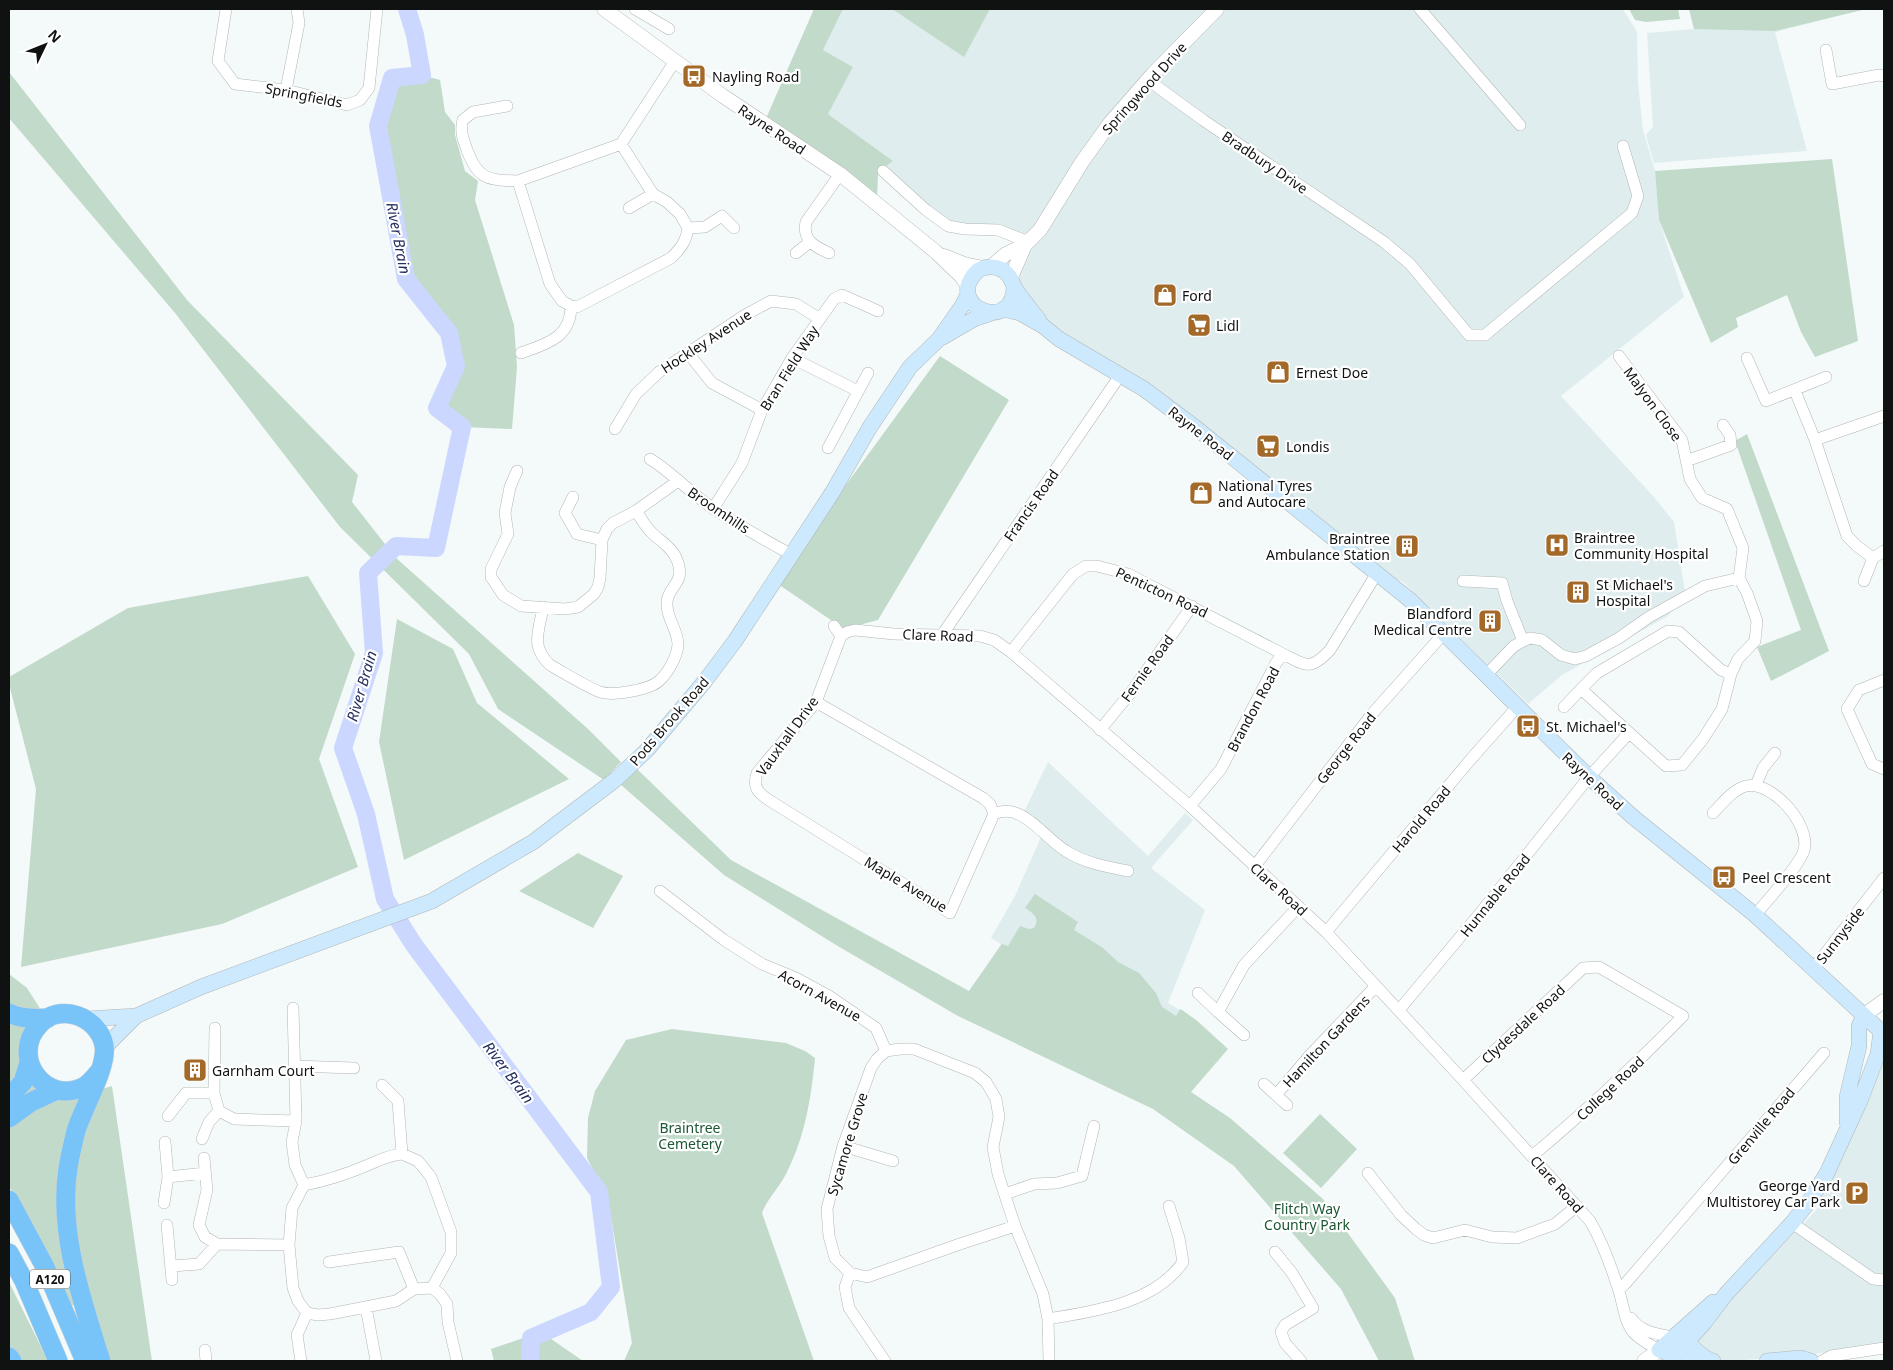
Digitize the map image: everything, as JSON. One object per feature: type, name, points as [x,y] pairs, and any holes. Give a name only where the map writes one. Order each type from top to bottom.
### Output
[{"type":"highway","points":[[9,1013],[32,1019],[48,1018],[66,1013],[76,1015],[86,1019],[99,1032],[104,1048],[104,1059],[76,1130],[68,1169],[67,1212],[72,1260],[101,1361]]},
{"type":"highway","points":[[9,1097],[23,1082],[29,1062],[28,1046],[31,1035],[39,1024],[48,1018]]},
{"type":"highway","points":[[29,1062],[42,1083],[57,1090],[68,1091],[80,1088],[89,1083],[98,1073]]},
{"type":"highway","points":[[9,1118],[31,1102],[57,1090]]},
{"type":"highway","name":"A120","points":[[9,1200],[45,1267],[85,1361]]},
{"type":"highway","name":"A120","points":[[9,1253],[24,1281],[58,1361]]},
{"type":"highway","points":[[9,1357],[12,1361]]},
{"type":"main road","name":"Rayne Road","points":[[987,267],[999,268],[1012,282],[1043,326]]},
{"type":"main road","points":[[939,339],[962,306],[971,278],[976,272],[987,267]]},
{"type":"main road","points":[[939,339],[974,318],[998,311],[1012,300],[1012,282]]},
{"type":"main road","name":"Rayne Road","points":[[968,290],[971,301],[976,308],[983,312],[1020,313],[1043,326],[1059,339],[1144,389],[1196,428],[1377,573],[1410,600],[1444,632],[1589,777],[1633,817],[1756,915],[1864,1015],[1883,1030]]},
{"type":"main road","name":"Pods Brook Road","points":[[136,1016],[200,987],[428,902],[534,842],[615,780],[647,750],[720,661],[792,555],[832,493],[870,426],[910,367],[939,339]]},
{"type":"main road","points":[[1847,1126],[1847,1097],[1859,1046],[1859,1026],[1864,1015]]},
{"type":"main road","points":[[86,1019],[136,1016]]},
{"type":"main road","points":[[104,1048],[136,1016]]},
{"type":"main road","points":[[1859,1046],[1883,1030]]},
{"type":"main road","points":[[1672,1357],[1680,1339],[1695,1316],[1726,1294],[1792,1223],[1811,1198],[1827,1173],[1860,1100],[1878,1054],[1883,1030]]},
{"type":"main road","points":[[1680,1339],[1713,1361]]},
{"type":"main road","points":[[1767,1361],[1800,1358],[1811,1361]]},
{"type":"street","name":"Springfields","points":[[226,9],[218,61],[235,84],[286,90],[347,105],[360,100],[369,88],[377,9]]},
{"type":"street","points":[[286,90],[299,24],[298,9]]},
{"type":"street","name":"Rayne Road","points":[[604,9],[723,96],[840,174],[936,252],[961,276],[968,290]]},
{"type":"street","points":[[635,9],[669,29]]},
{"type":"street","name":"Springwood Drive","points":[[1012,282],[1027,244],[1040,230],[1082,162],[1110,123],[1148,80],[1217,9]]},
{"type":"street","points":[[1420,9],[1520,125]]},
{"type":"street","points":[[1826,50],[1833,89],[1879,75],[1884,76]]},
{"type":"street","points":[[507,106],[473,112],[462,120],[461,134],[473,166],[478,172],[494,180],[518,181],[621,144],[675,61]]},
{"type":"street","name":"Bradbury Drive","points":[[1148,80],[1384,242],[1410,264],[1469,334],[1485,336],[1632,213],[1638,196],[1624,146]]},
{"type":"street","points":[[518,181],[550,284],[562,301],[577,307],[588,303],[671,258],[683,246],[688,228],[680,214],[667,202],[653,194],[621,144]]},
{"type":"street","points":[[883,171],[926,210],[948,226],[965,229],[998,230],[1027,244]]},
{"type":"street","points":[[830,253],[810,242],[805,228],[806,222],[840,174]]},
{"type":"street","points":[[629,208],[653,194]]},
{"type":"street","points":[[688,228],[705,227],[722,216],[734,228]]},
{"type":"street","points":[[796,253],[810,242]]},
{"type":"street","name":"Springwood Drive","points":[[987,267],[1006,254],[1027,244]]},
{"type":"street","name":"Rayne Road","points":[[936,252],[964,264],[987,267]]},
{"type":"street","name":"Bran Field Way","points":[[713,509],[742,464],[762,410],[792,358],[834,299],[842,295],[878,312]]},
{"type":"street","name":"Hockley Avenue","points":[[615,429],[636,394],[659,372],[745,315],[771,301],[796,304],[820,318]]},
{"type":"street","points":[[521,353],[547,344],[560,336],[571,316],[571,306]]},
{"type":"street","points":[[688,353],[712,383],[762,410]]},
{"type":"street","points":[[792,358],[858,391]]},
{"type":"street","points":[[1747,358],[1766,401],[1826,377]]},
{"type":"street","name":"Malyon Close","points":[[1621,364],[1682,440],[1690,478],[1702,498],[1727,509],[1743,548],[1739,578]]},
{"type":"street","points":[[828,448],[868,373]]},
{"type":"street","name":"Francis Road","points":[[942,635],[1121,374]]},
{"type":"street","points":[[1795,391],[1815,440],[1847,536],[1873,558]]},
{"type":"street","points":[[1815,440],[1884,416]]},
{"type":"street","points":[[1686,462],[1731,445],[1730,435],[1723,425]]},
{"type":"street","name":"Broomhills","points":[[650,459],[666,469],[713,509],[792,555]]},
{"type":"street","points":[[516,471],[510,487],[505,513],[508,534],[491,569],[491,577],[503,596],[521,606],[572,608],[594,594],[600,578],[602,540],[607,530],[613,524],[636,511],[678,481]]},
{"type":"street","points":[[572,497],[565,513],[576,534],[602,540]]},
{"type":"street","points":[[542,607],[537,646],[544,660],[550,665],[601,692],[612,694],[646,687],[659,681],[676,656],[678,647],[677,635],[666,604],[668,596],[679,579],[680,569],[673,552],[650,532],[636,511]]},
{"type":"street","points":[[1864,581],[1873,558],[1884,551]]},
{"type":"street","name":"Penticton Road","points":[[1011,652],[1064,583],[1073,574],[1086,566],[1110,568],[1128,574],[1283,654]]},
{"type":"street","name":"Brandon Road","points":[[1190,806],[1221,770],[1276,663],[1283,654],[1307,665],[1321,660],[1330,650],[1377,573]]},
{"type":"street","points":[[1486,675],[1514,646],[1530,638],[1542,640],[1561,655],[1575,659],[1586,656],[1618,638],[1649,617],[1705,586],[1739,578],[1747,593],[1757,621],[1756,641],[1738,659],[1731,674],[1722,708],[1703,740],[1682,765],[1666,766],[1581,689]]},
{"type":"street","points":[[1463,580],[1502,583],[1523,641]]},
{"type":"street","name":"Fernie Road","points":[[1100,730],[1132,691],[1192,606]]},
{"type":"street","points":[[834,626],[841,636]]},
{"type":"street","name":"Clare Road","points":[[841,636],[855,630],[894,634],[980,636],[994,640],[1011,652],[1190,806],[1326,932],[1464,1080],[1577,1206],[1596,1231],[1619,1289],[1628,1323],[1633,1332],[1646,1343],[1672,1357]]},
{"type":"street","points":[[1564,707],[1597,673],[1668,631],[1679,632],[1721,670],[1731,674]]},
{"type":"street","name":"George Road","points":[[1254,867],[1372,714],[1444,632]]},
{"type":"street","name":"Vauxhall Drive","points":[[772,802],[756,789],[757,772],[816,702],[841,636]]},
{"type":"street","points":[[1884,680],[1859,690],[1848,709],[1872,764],[1884,769]]},
{"type":"street","points":[[816,702],[983,798],[990,804],[994,814],[1007,810],[1021,815],[1070,853],[1104,866],[1128,871]]},
{"type":"street","name":"Harold Road","points":[[1326,932],[1471,759],[1518,706]]},
{"type":"street","name":"Hunnable Road","points":[[1399,1010],[1481,912],[1589,777],[1630,733]]},
{"type":"street","points":[[1756,785],[1763,768],[1775,753]]},
{"type":"street","points":[[1713,813],[1732,794],[1744,786],[1756,785],[1779,798],[1791,809],[1803,835],[1804,849],[1798,862],[1756,915]]},
{"type":"street","name":"Maple Avenue","points":[[772,802],[950,913],[994,814]]},
{"type":"street","name":"Sunnyside","points":[[1814,968],[1884,878]]},
{"type":"street","name":"Acorn Avenue","points":[[660,891],[724,940],[762,964],[796,978],[876,1028],[886,1052]]},
{"type":"street","points":[[1218,1012],[1244,965],[1298,907]]},
{"type":"street","name":"Clydesdale Road","points":[[1464,1080],[1583,968],[1599,967],[1683,1016]]},
{"type":"street","name":"Hamilton Gardens","points":[[1276,1095],[1376,986]]},
{"type":"street","points":[[1198,993],[1244,1036]]},
{"type":"street","points":[[1864,1015],[1884,1001]]},
{"type":"street","points":[[293,1008],[296,1121],[292,1142],[295,1165],[304,1185]]},
{"type":"street","name":"College Road","points":[[1532,1156],[1572,1123],[1649,1051],[1683,1016]]},
{"type":"street","points":[[215,1028],[214,1093],[219,1111],[234,1119],[296,1121]]},
{"type":"street","points":[[886,1052],[900,1048],[914,1049],[975,1073],[986,1082],[996,1099],[999,1117],[993,1147],[998,1174],[1015,1226],[1043,1294],[1048,1319],[1049,1361]]},
{"type":"street","name":"Sycamore Grove","points":[[850,1273],[835,1258],[828,1236],[827,1209],[843,1146],[871,1068],[877,1059],[886,1052]]},
{"type":"street","name":"Grenville Road","points":[[1619,1289],[1659,1246],[1824,1053]]},
{"type":"street","points":[[294,1066],[354,1068]]},
{"type":"street","points":[[1264,1084],[1287,1105]]},
{"type":"street","points":[[382,1085],[398,1101],[402,1154]]},
{"type":"street","points":[[168,1116],[186,1093],[214,1093]]},
{"type":"street","points":[[202,1139],[209,1122],[219,1111]]},
{"type":"street","points":[[1005,1194],[1034,1184],[1057,1182],[1082,1176],[1094,1126]]},
{"type":"street","points":[[164,1203],[168,1177],[165,1142]]},
{"type":"street","points":[[843,1146],[893,1161]]},
{"type":"street","points":[[304,1185],[323,1182],[389,1156],[402,1154],[418,1161],[431,1177],[451,1232],[451,1253],[432,1288]]},
{"type":"street","points":[[204,1158],[206,1190],[199,1225],[205,1238],[217,1244],[289,1245]]},
{"type":"street","points":[[168,1177],[205,1173]]},
{"type":"street","points":[[1367,1179],[1416,1229],[1424,1235],[1434,1238],[1465,1230],[1492,1237],[1517,1238],[1555,1224],[1577,1206]]},
{"type":"street","points":[[304,1185],[292,1208],[289,1245],[293,1288],[298,1301],[307,1313],[318,1315],[330,1314],[366,1307],[396,1300],[414,1289],[432,1288],[440,1294],[447,1304],[448,1322],[457,1361]]},
{"type":"street","points":[[1048,1319],[1089,1312],[1140,1297],[1175,1274],[1182,1262],[1179,1238],[1169,1206]]},
{"type":"street","points":[[1792,1223],[1872,1279],[1884,1280]]},
{"type":"street","points":[[167,1225],[172,1280]]},
{"type":"street","points":[[885,1361],[849,1308],[845,1287],[850,1273],[867,1277],[882,1273],[1015,1226]]},
{"type":"street","points":[[172,1266],[198,1264],[217,1244]]},
{"type":"street","points":[[328,1262],[399,1252],[414,1289]]},
{"type":"street","points":[[1275,1252],[1292,1273],[1313,1308],[1285,1325],[1281,1332],[1285,1343],[1300,1361]]},
{"type":"street","name":"Clare Road","points":[[1624,1306],[1632,1321],[1638,1327],[1655,1334],[1680,1339]]},
{"type":"street","points":[[366,1307],[376,1361]]},
{"type":"street","points":[[301,1361],[297,1335],[307,1313]]},
{"type":"street","points":[[1822,1361],[1831,1356],[1884,1348]]},
{"type":"street","points":[[1644,1361],[1672,1357]]},
{"type":"shaded area","points":[[843,9],[892,9],[964,56],[990,9],[1623,9],[1637,32],[1638,83],[1643,130],[1655,171],[1659,220],[1684,297],[1561,396],[1653,496],[1674,522],[1685,592],[1668,616],[1562,675],[1528,704],[1402,581],[1377,573],[1196,428],[1059,339],[1007,264],[1028,243],[998,230],[948,226],[878,172],[893,161],[828,114],[853,67],[823,50]]},
{"type":"shaded area","points":[[1689,9],[1866,9],[1775,32],[1807,151],[1654,163],[1646,135],[1653,127],[1647,33],[1694,29]]},
{"type":"shaded area","points":[[1048,762],[1148,856],[1185,813],[1193,820],[1151,868],[1205,910],[1168,1003],[1196,1020],[1228,1049],[969,991],[1001,944],[991,938],[1015,896],[1041,837],[1020,820]]},
{"type":"shaded area","points":[[1884,1062],[1884,1345],[1814,1354],[1733,1361],[1713,1359],[1700,1347],[1698,1338],[1708,1324],[1817,1209]]},
{"type":"green space","points":[[814,9],[843,9],[823,50],[853,67],[828,114],[893,161],[878,172],[877,202],[764,123]]},
{"type":"green space","points":[[892,9],[990,9],[964,57]]},
{"type":"green space","points":[[1629,9],[1678,9],[1680,19],[1646,22],[1635,20]]},
{"type":"green space","points":[[1689,9],[1866,9],[1775,31],[1694,29]]},
{"type":"green space","points":[[9,72],[187,300],[358,475],[352,502],[396,558],[588,729],[621,762],[604,780],[498,709],[469,654],[340,527],[175,313],[9,118]]},
{"type":"green space","points":[[422,75],[440,80],[445,112],[455,125],[455,135],[465,171],[478,181],[475,200],[514,325],[517,367],[512,429],[462,427],[437,408],[456,366],[449,333],[406,279],[378,126],[392,78]]},
{"type":"green space","points":[[1832,159],[1858,341],[1815,357],[1801,332],[1787,295],[1736,318],[1738,327],[1711,343],[1659,220],[1655,171]]},
{"type":"green space","points":[[940,356],[1009,400],[878,620],[844,629],[775,582]]},
{"type":"green space","points":[[1747,434],[1829,651],[1771,681],[1757,647],[1801,630],[1735,441]]},
{"type":"green space","points":[[308,576],[355,654],[319,759],[358,867],[222,924],[21,967],[36,789],[9,684],[9,677],[128,608]]},
{"type":"green space","points":[[397,619],[453,649],[477,703],[569,779],[404,860],[379,742]]},
{"type":"green space","name":"Flitch Way Country Park","points":[[637,769],[731,860],[969,991],[1002,944],[1008,946],[1020,926],[1029,929],[1034,928],[1036,925],[1035,916],[1025,908],[1035,894],[1078,922],[1074,930],[1103,948],[1118,962],[1139,973],[1156,993],[1162,1007],[1176,1016],[1180,1009],[1182,1010],[1228,1049],[1191,1092],[1230,1118],[1323,1199],[1395,1298],[1415,1361],[1379,1361],[1341,1289],[1234,1166],[1153,1109],[958,1016],[836,945],[724,875],[620,784]]},
{"type":"green space","points":[[578,853],[623,876],[593,928],[519,891]]},
{"type":"green space","points":[[9,974],[27,988],[41,1010],[24,1030],[20,1052],[29,1079],[83,1095],[112,1086],[152,1361],[109,1361],[98,1319],[72,1305],[9,1186]]},
{"type":"green space","name":"Braintree Cemetery","points":[[672,1029],[786,1043],[805,1051],[815,1058],[809,1103],[798,1146],[786,1174],[762,1213],[814,1361],[624,1361],[632,1343],[608,1199],[587,1158],[588,1118],[595,1091],[626,1040]]},
{"type":"green space","points":[[1320,1114],[1357,1149],[1321,1188],[1283,1153]]},
{"type":"green space","points":[[9,1282],[48,1361],[16,1361],[9,1352]]},
{"type":"green space","points":[[541,1332],[583,1361],[494,1361],[491,1349]]},
{"type":"waterway","name":"River Brain","points":[[407,9],[415,35],[422,75],[392,78],[378,126],[406,279],[449,333],[456,366],[437,408],[462,427],[436,548],[396,546],[368,573],[374,653],[343,748],[366,814],[385,899],[414,945],[599,1192],[611,1287],[591,1312],[531,1338],[530,1361]]},
{"type":"place","name":"Nayling Road","points":[[694,76]]},
{"type":"place","name":"Ford","points":[[1165,295]]},
{"type":"place","name":"Lidl","points":[[1199,325]]},
{"type":"place","name":"Ernest Doe","points":[[1278,372]]},
{"type":"place","name":"Londis","points":[[1268,446]]},
{"type":"place","name":"National Tyres and Autocare","points":[[1201,493]]},
{"type":"place","name":"Braintree Community Hospital","points":[[1557,545]]},
{"type":"place","name":"Braintree Ambulance Station","points":[[1407,546]]},
{"type":"place","name":"St Michael's Hospital","points":[[1578,592]]},
{"type":"place","name":"Blandford Medical Centre","points":[[1490,621]]},
{"type":"place","name":"St. Michael's","points":[[1528,726]]},
{"type":"place","name":"Peel Crescent","points":[[1724,877]]},
{"type":"place","name":"Garnham Court","points":[[195,1070]]},
{"type":"place","name":"George Yard Multistorey Car Park","points":[[1857,1193]]}]
